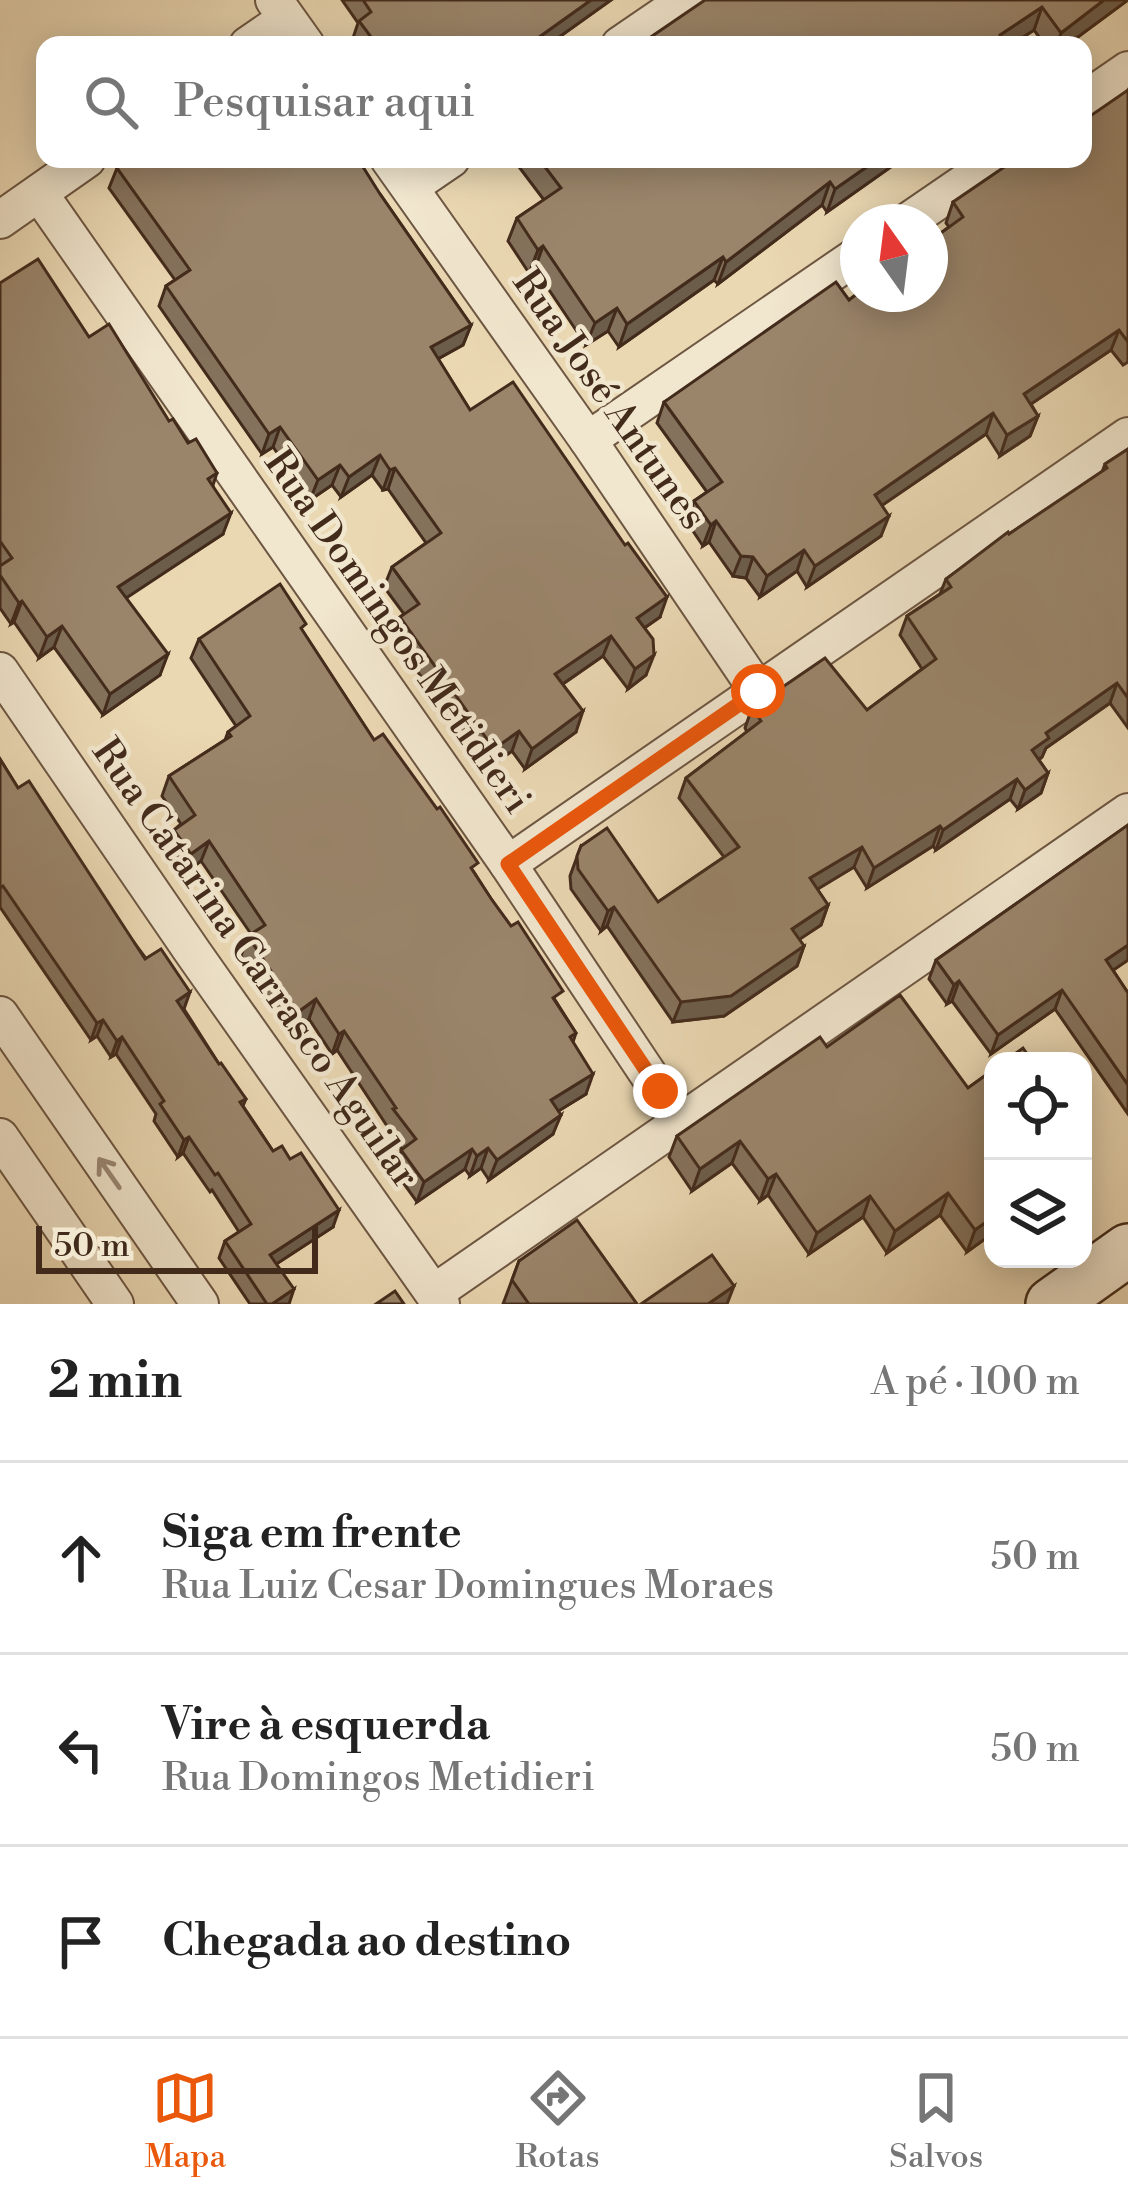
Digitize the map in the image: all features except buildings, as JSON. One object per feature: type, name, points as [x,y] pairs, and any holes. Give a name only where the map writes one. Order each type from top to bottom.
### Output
[{"type":"main road","points":[[1052,1304],[1128,1250]]},
{"type":"street","points":[[633,36],[686,0]]},
{"type":"street","points":[[1092,95],[1128,70]]},
{"type":"street","points":[[0,220],[74,168]]},
{"type":"street","points":[[933,204],[986,168]]},
{"type":"street","name":"Rua José Antunes","points":[[399,173],[758,691]]},
{"type":"street","name":"Rua Domingos Metidieri","points":[[38,193],[508,864],[680,1122]]},
{"type":"street","points":[[588,440],[840,267]]},
{"type":"street","points":[[508,864],[1128,436]]},
{"type":"street","name":"Rua Catarina Carrasco Aguilar","points":[[0,671],[437,1299]]},
{"type":"street","points":[[437,1299],[680,1122],[1128,812]]},
{"type":"street","points":[[0,1015],[200,1304]]},
{"type":"street","points":[[0,1137],[115,1304]]},
{"type":"route","points":[[660,1091],[508,864],[758,691]]}]
